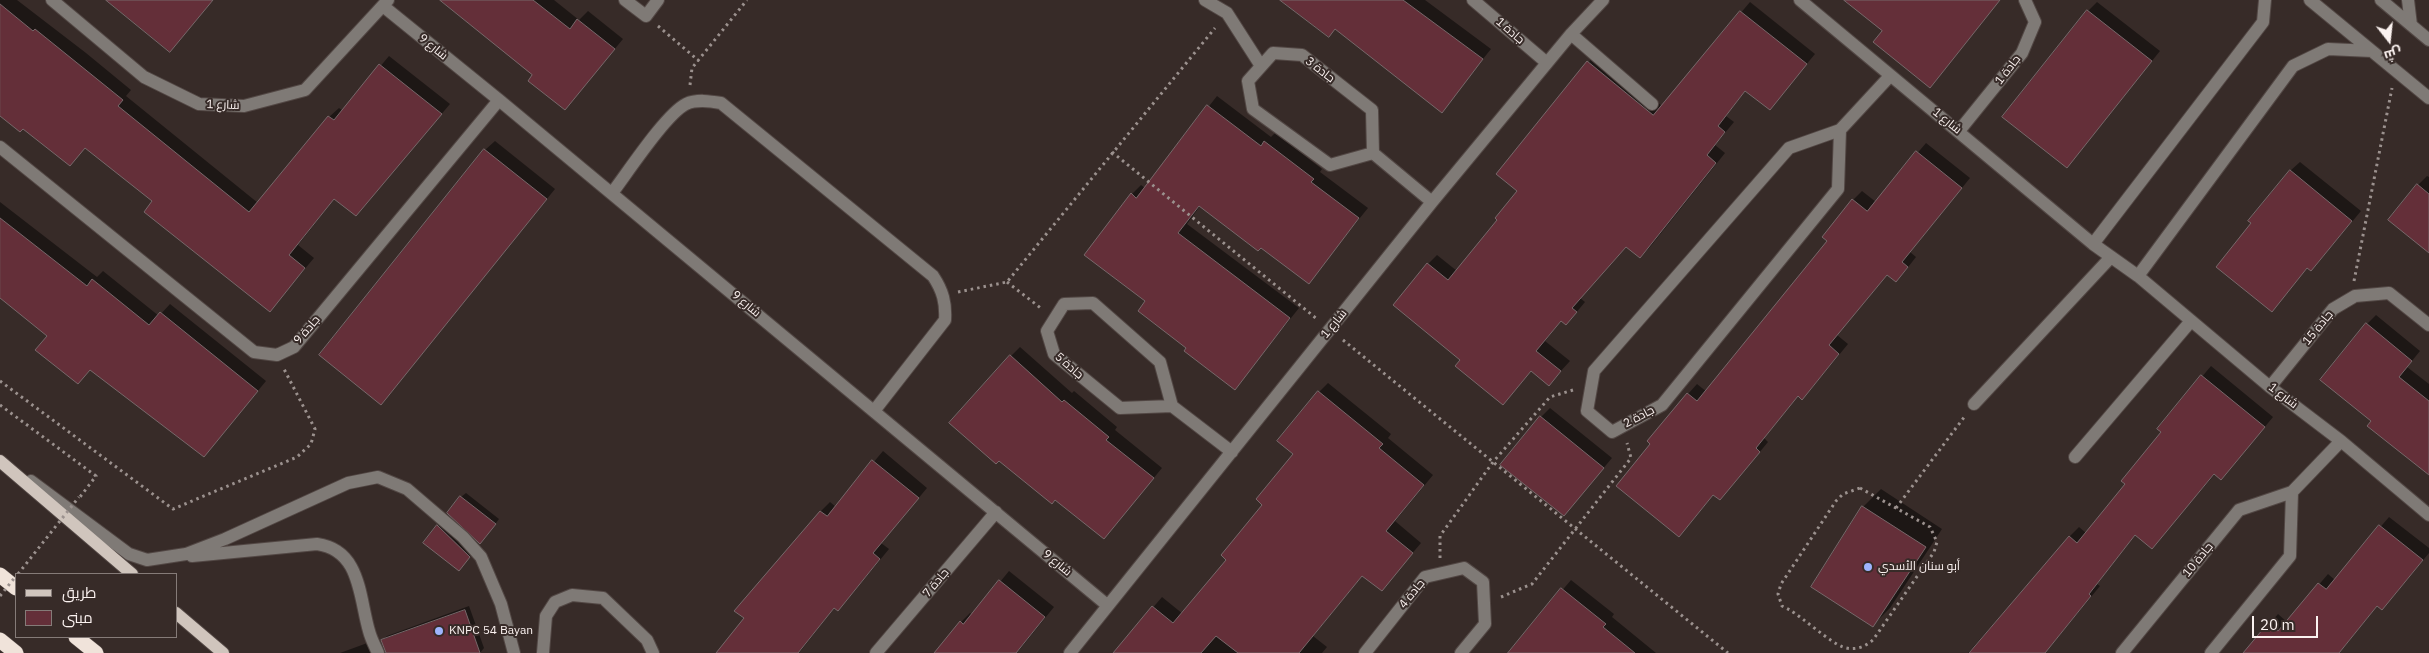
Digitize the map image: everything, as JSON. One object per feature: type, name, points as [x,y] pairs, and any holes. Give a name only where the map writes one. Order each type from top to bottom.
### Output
[{"type":"highway","points":[[0,575],[15,587]]},
{"type":"highway","points":[[77,638],[96,653]]},
{"type":"highway","points":[[0,640],[16,653]]},
{"type":"main road","points":[[0,460],[131,573]]},
{"type":"main road","points":[[178,614],[223,653]]},
{"type":"street","name":"شارع 1","points":[[52,0],[144,77],[199,104],[244,106],[305,90],[385,3]]},
{"type":"street","points":[[625,0],[646,16],[658,0]]},
{"type":"street","points":[[1205,0],[1227,13],[1262,66]]},
{"type":"street","name":"جادة 1","points":[[1473,0],[1547,63]]},
{"type":"street","name":"شارع 1","points":[[1070,653],[1432,202],[1571,34],[1603,0]]},
{"type":"street","name":"شارع 1","points":[[1800,0],[2093,244],[2138,276],[2270,387],[2341,441],[2429,515]]},
{"type":"street","name":"جادة 1","points":[[1959,131],[2022,53],[2035,22],[2025,0]]},
{"type":"street","points":[[2093,244],[2263,22],[2265,0]]},
{"type":"street","points":[[2310,0],[2429,98]]},
{"type":"street","points":[[2380,0],[2429,40]]},
{"type":"street","points":[[2408,0],[2411,25]]},
{"type":"street","name":"شارع 9","points":[[385,3],[1107,605]]},
{"type":"street","points":[[1571,34],[1652,104]]},
{"type":"street","points":[[2138,276],[2293,66],[2328,49],[2372,51]]},
{"type":"street","name":"جادة 3","points":[[1273,53],[1302,55],[1372,110],[1373,153],[1330,165],[1253,109],[1248,81],[1273,53]]},
{"type":"street","name":"جادة 2","points":[[1840,130],[1838,190],[1662,405],[1612,432],[1588,411],[1594,371],[1789,148],[1840,130],[1890,76]]},
{"type":"street","name":"جادة 9","points":[[277,354],[294,346],[499,100]]},
{"type":"street","points":[[612,193],[672,114],[687,104],[700,100],[721,103],[933,276],[943,296],[946,307],[945,320],[874,411]]},
{"type":"street","points":[[0,147],[254,352],[277,354]]},
{"type":"street","points":[[1373,153],[1432,202]]},
{"type":"street","points":[[1974,404],[2111,256]]},
{"type":"street","name":"جادة 15","points":[[2270,387],[2333,309],[2355,296],[2389,293],[2429,325]]},
{"type":"street","points":[[1055,318],[1064,304],[1093,303],[1160,362],[1172,406],[1232,452]]},
{"type":"street","name":"جادة 5","points":[[1055,318],[1047,331],[1054,354],[1120,408],[1172,406]]},
{"type":"street","points":[[2075,457],[2191,321]]},
{"type":"street","name":"جادة 10","points":[[2122,653],[2239,510],[2292,492],[2341,441]]},
{"type":"street","points":[[0,460],[129,554],[147,560],[317,544],[329,546],[349,561],[357,581],[369,634],[378,653]]},
{"type":"street","points":[[163,559],[186,554],[225,540],[348,484],[378,477],[407,489],[462,537],[481,557],[501,604],[514,653]]},
{"type":"street","points":[[2211,653],[2290,556],[2292,492]]},
{"type":"street","name":"جادة 7","points":[[876,653],[996,512]]},
{"type":"street","name":"جادة 4","points":[[1366,653],[1425,577],[1464,568],[1483,582],[1484,624],[1461,653]]},
{"type":"street","points":[[543,653],[546,616],[555,602],[572,595],[603,598],[647,640],[652,653]]},
{"type":"path","points":[[687,104],[692,68],[747,0]]},
{"type":"path","points":[[943,296],[1007,282],[1227,13]]},
{"type":"path","points":[[646,16],[699,60]]},
{"type":"path","points":[[2351,299],[2395,70]]},
{"type":"path","points":[[1112,152],[1728,653]]},
{"type":"path","points":[[1007,282],[1055,318]]},
{"type":"path","points":[[0,381],[172,509],[297,457],[312,444],[315,429],[277,354]]},
{"type":"path","points":[[1440,573],[1440,536],[1493,462],[1550,397],[1592,384]]},
{"type":"path","points":[[1896,508],[1974,404]]},
{"type":"path","points":[[0,405],[96,476],[19,573]]},
{"type":"path","points":[[1484,604],[1532,584],[1574,528],[1631,458],[1623,426]]},
{"type":"path","points":[[1860,488],[1930,527],[1937,542],[1934,552],[1873,640],[1866,647],[1857,651],[1843,647],[1782,606],[1778,594],[1781,584],[1843,494],[1860,488]]},
{"type":"path","points":[[0,596],[15,577]]},
{"type":"building","points":[[106,0],[213,0],[170,52]]},
{"type":"building","points":[[440,0],[533,0],[570,29],[577,19],[615,49],[565,110],[528,81],[532,75]]},
{"type":"building","points":[[1280,0],[1403,0],[1483,59],[1442,113],[1335,29],[1329,37]]},
{"type":"building","points":[[1844,0],[2000,0],[1930,88],[1873,42],[1882,31]]},
{"type":"building","points":[[0,4],[33,31],[35,29],[123,100],[118,106],[249,212],[328,116],[334,120],[379,64],[442,114],[356,216],[334,199],[289,255],[305,268],[270,312],[144,212],[152,201],[85,148],[70,166],[23,129],[20,132],[0,116]]},
{"type":"building","points":[[2087,10],[2152,61],[2067,168],[2002,117]]},
{"type":"building","points":[[1740,11],[1807,64],[1770,110],[1745,91],[1718,126],[1725,132],[1707,155],[1716,163],[1640,258],[1626,247],[1572,308],[1577,312],[1566,325],[1561,321],[1536,351],[1561,371],[1549,386],[1531,371],[1503,405],[1455,366],[1460,360],[1393,305],[1427,263],[1448,280],[1497,220],[1495,218],[1517,191],[1496,174],[1587,61],[1653,115]]},
{"type":"building","points":[[1207,105],[1261,146],[1264,141],[1314,179],[1311,182],[1359,218],[1309,284],[1261,248],[1258,251],[1199,206],[1178,233],[1290,318],[1235,390],[1184,351],[1186,348],[1138,311],[1145,301],[1084,255],[1131,193],[1136,198]]},
{"type":"building","points":[[484,149],[547,199],[381,405],[319,355]]},
{"type":"building","points":[[1916,151],[1962,188],[1902,262],[1908,267],[1896,282],[1887,275],[1829,345],[1839,354],[1802,400],[1798,396],[1756,448],[1760,452],[1720,500],[1713,495],[1679,537],[1616,486],[1650,444],[1647,441],[1687,393],[1697,401],[1827,241],[1822,237],[1852,199],[1867,211]]},
{"type":"building","points":[[2290,170],[2352,221],[2311,271],[2307,268],[2272,312],[2216,267],[2251,223],[2248,221]]},
{"type":"building","points":[[2417,184],[2429,194],[2429,253],[2388,220]]},
{"type":"building","points":[[0,218],[87,286],[92,279],[149,325],[160,312],[258,391],[204,457],[90,370],[78,384],[35,350],[47,336],[0,298]]},
{"type":"building","points":[[2366,323],[2412,361],[2399,377],[2429,401],[2429,475],[2367,426],[2371,421],[2320,380]]},
{"type":"building","points":[[1010,355],[1062,402],[1064,400],[1109,437],[1106,440],[1154,478],[1104,539],[1055,500],[1052,504],[999,461],[996,464],[949,423]]},
{"type":"building","points":[[2201,375],[2265,427],[2221,480],[2214,474],[2152,549],[2135,535],[2089,594],[2091,596],[2045,653],[1969,653],[2069,536],[2077,543],[2125,484],[2121,481],[2161,432],[2157,429]]},
{"type":"building","points":[[1318,391],[1383,444],[1379,448],[1424,485],[1386,531],[1413,553],[1382,591],[1362,576],[1299,653],[1238,653],[1216,636],[1201,653],[1113,653],[1152,606],[1173,623],[1226,560],[1221,555],[1262,505],[1256,499],[1293,454],[1277,441]]},
{"type":"building","points":[[1540,416],[1604,468],[1564,516],[1500,465]]},
{"type":"building","points":[[872,460],[919,498],[873,553],[880,559],[838,611],[834,608],[798,653],[716,653],[744,618],[734,611],[820,511],[827,516]]},
{"type":"building","points":[[460,496],[496,524],[480,544],[447,513]]},
{"type":"building","name":"أبو سنان الأسدي","points":[[1862,506],[1926,547],[1873,627],[1811,587]]},
{"type":"building","points":[[437,525],[470,557],[459,571],[423,543]]},
{"type":"building","points":[[2379,525],[2423,560],[2382,610],[2377,606],[2339,653],[2243,653],[2268,623],[2278,631],[2318,583],[2326,589]]},
{"type":"building","points":[[999,580],[1045,617],[1016,653],[934,653],[960,621],[963,624]]},
{"type":"building","points":[[1561,588],[1606,624],[1603,627],[1635,653],[1508,653]]},
{"type":"building","name":"KNPC 54 Bayan","points":[[465,610],[480,653],[386,653],[381,640]]},
{"type":"place","name":"أبو سنان الأسدي","points":[[1868,567]]},
{"type":"place","name":"KNPC 54 Bayan","points":[[439,631]]}]
